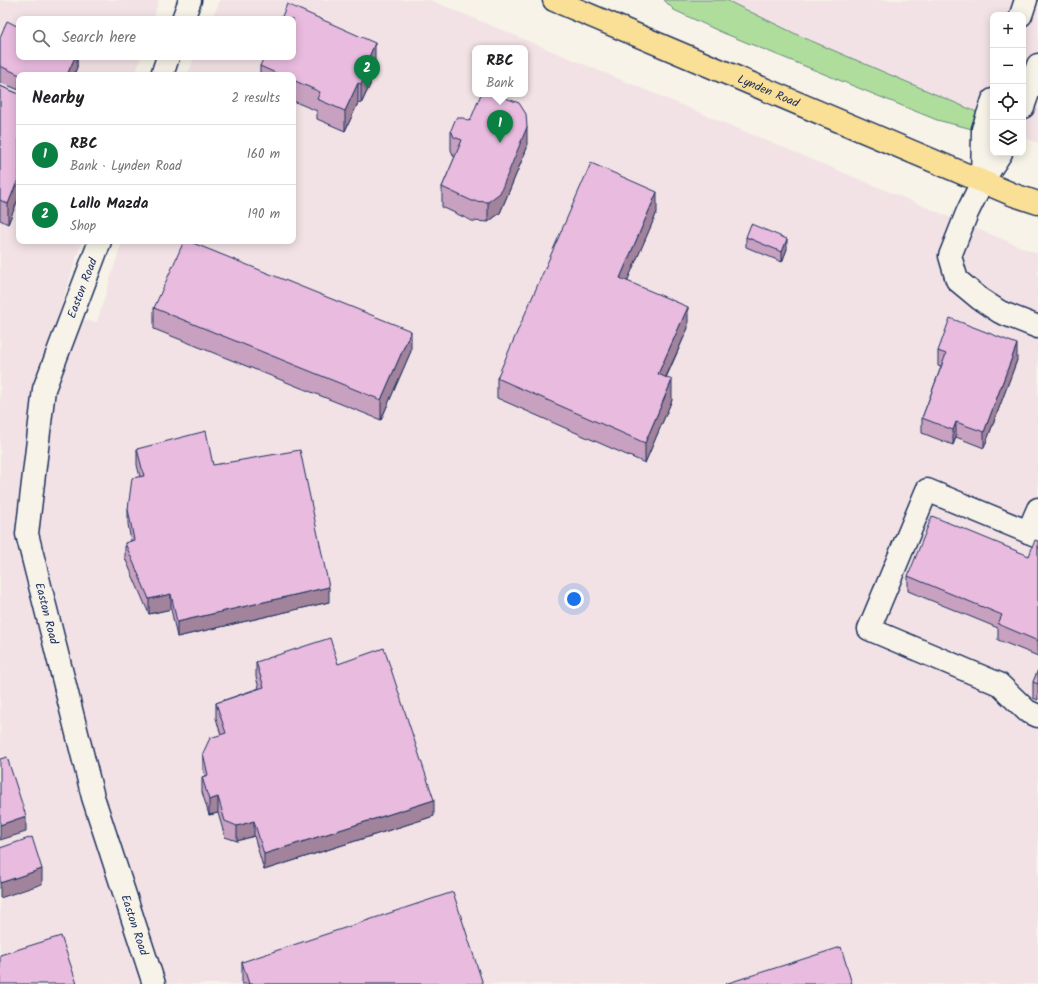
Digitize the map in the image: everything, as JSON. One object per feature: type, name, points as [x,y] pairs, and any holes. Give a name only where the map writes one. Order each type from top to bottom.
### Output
[{"type":"main road","name":"Lynden Road","points":[[554,0],[982,182],[1038,203]]},
{"type":"main road","name":"Lynden Road","points":[[982,182],[1038,214]]},
{"type":"street","points":[[184,16],[190,0]]},
{"type":"street","points":[[1022,12],[1026,0]]},
{"type":"street","points":[[163,72],[167,60]]},
{"type":"street","points":[[1026,99],[1038,65]]},
{"type":"street","points":[[982,182],[983,129],[990,109]]},
{"type":"street","points":[[999,156],[982,182],[967,213],[950,256],[957,280],[980,300],[1000,312],[1038,327]]},
{"type":"street","name":"Easton Road","points":[[99,244],[44,389],[27,534],[93,797],[154,984]]},
{"type":"street","points":[[1038,509],[1033,534],[927,490],[869,629],[999,684],[1027,712],[1038,716]]},
{"type":"shaded area","points":[[0,0],[159,0],[154,16],[16,16],[16,60],[140,60],[136,72],[16,72],[16,244],[81,244],[58,316],[97,322],[121,244],[296,244],[296,72],[188,72],[194,60],[296,60],[296,16],[213,16],[220,0],[430,0],[1038,254],[1038,984],[0,984]]},
{"type":"shaded area","points":[[691,0],[1038,0],[1038,143],[1026,138],[1026,12],[990,12],[990,124]]},
{"type":"green space","points":[[664,0],[726,0],[800,36],[979,113],[976,130],[937,120],[721,32],[674,10]]},
{"type":"building","points":[[287,4],[375,43],[366,64],[370,65],[361,84],[358,83],[345,111],[317,99],[320,92],[296,81],[296,72],[273,72],[260,66],[263,60],[296,60],[296,16],[282,16]]},
{"type":"building","points":[[7,21],[16,26],[16,60],[74,60],[68,72],[16,73],[0,66],[0,37]]},
{"type":"building","points":[[0,86],[16,93],[16,184],[8,204],[0,200]]},
{"type":"building","points":[[480,97],[503,97],[519,103],[526,114],[527,127],[500,193],[488,202],[472,201],[442,187],[462,140],[454,137],[451,130],[456,118],[463,118],[470,121]]},
{"type":"building","points":[[591,163],[657,192],[620,278],[688,307],[658,374],[672,380],[645,443],[497,378]]},
{"type":"building","points":[[751,224],[787,239],[782,252],[746,237]]},
{"type":"building","points":[[183,244],[195,244],[411,331],[381,400],[154,308]]},
{"type":"building","points":[[950,318],[1017,344],[984,432],[956,422],[953,430],[922,418],[946,354],[938,351]]},
{"type":"building","points":[[206,431],[213,465],[300,450],[329,587],[177,622],[171,594],[149,599],[125,543],[134,540],[128,509],[132,478],[144,476],[137,449]]},
{"type":"building","points":[[932,516],[1029,556],[1035,540],[1038,541],[1038,641],[998,624],[1002,615],[908,576]]},
{"type":"building","points":[[330,638],[338,664],[384,648],[434,800],[264,854],[254,821],[237,826],[225,821],[218,797],[209,800],[202,777],[208,775],[203,753],[210,738],[226,733],[216,703],[264,687],[256,662]]},
{"type":"building","points":[[1038,670],[1038,684],[1033,682]]},
{"type":"building","points":[[7,757],[26,816],[0,825],[0,759]]},
{"type":"building","points":[[32,837],[42,869],[0,883],[0,848]]},
{"type":"building","points":[[453,892],[483,984],[249,984],[242,962]]},
{"type":"building","points":[[61,936],[77,984],[0,984],[0,955]]},
{"type":"building","points":[[841,947],[852,984],[725,984]]},
{"type":"place","name":"Lallo Mazda","points":[[367,88]]},
{"type":"place","name":"RBC","points":[[500,143]]}]
